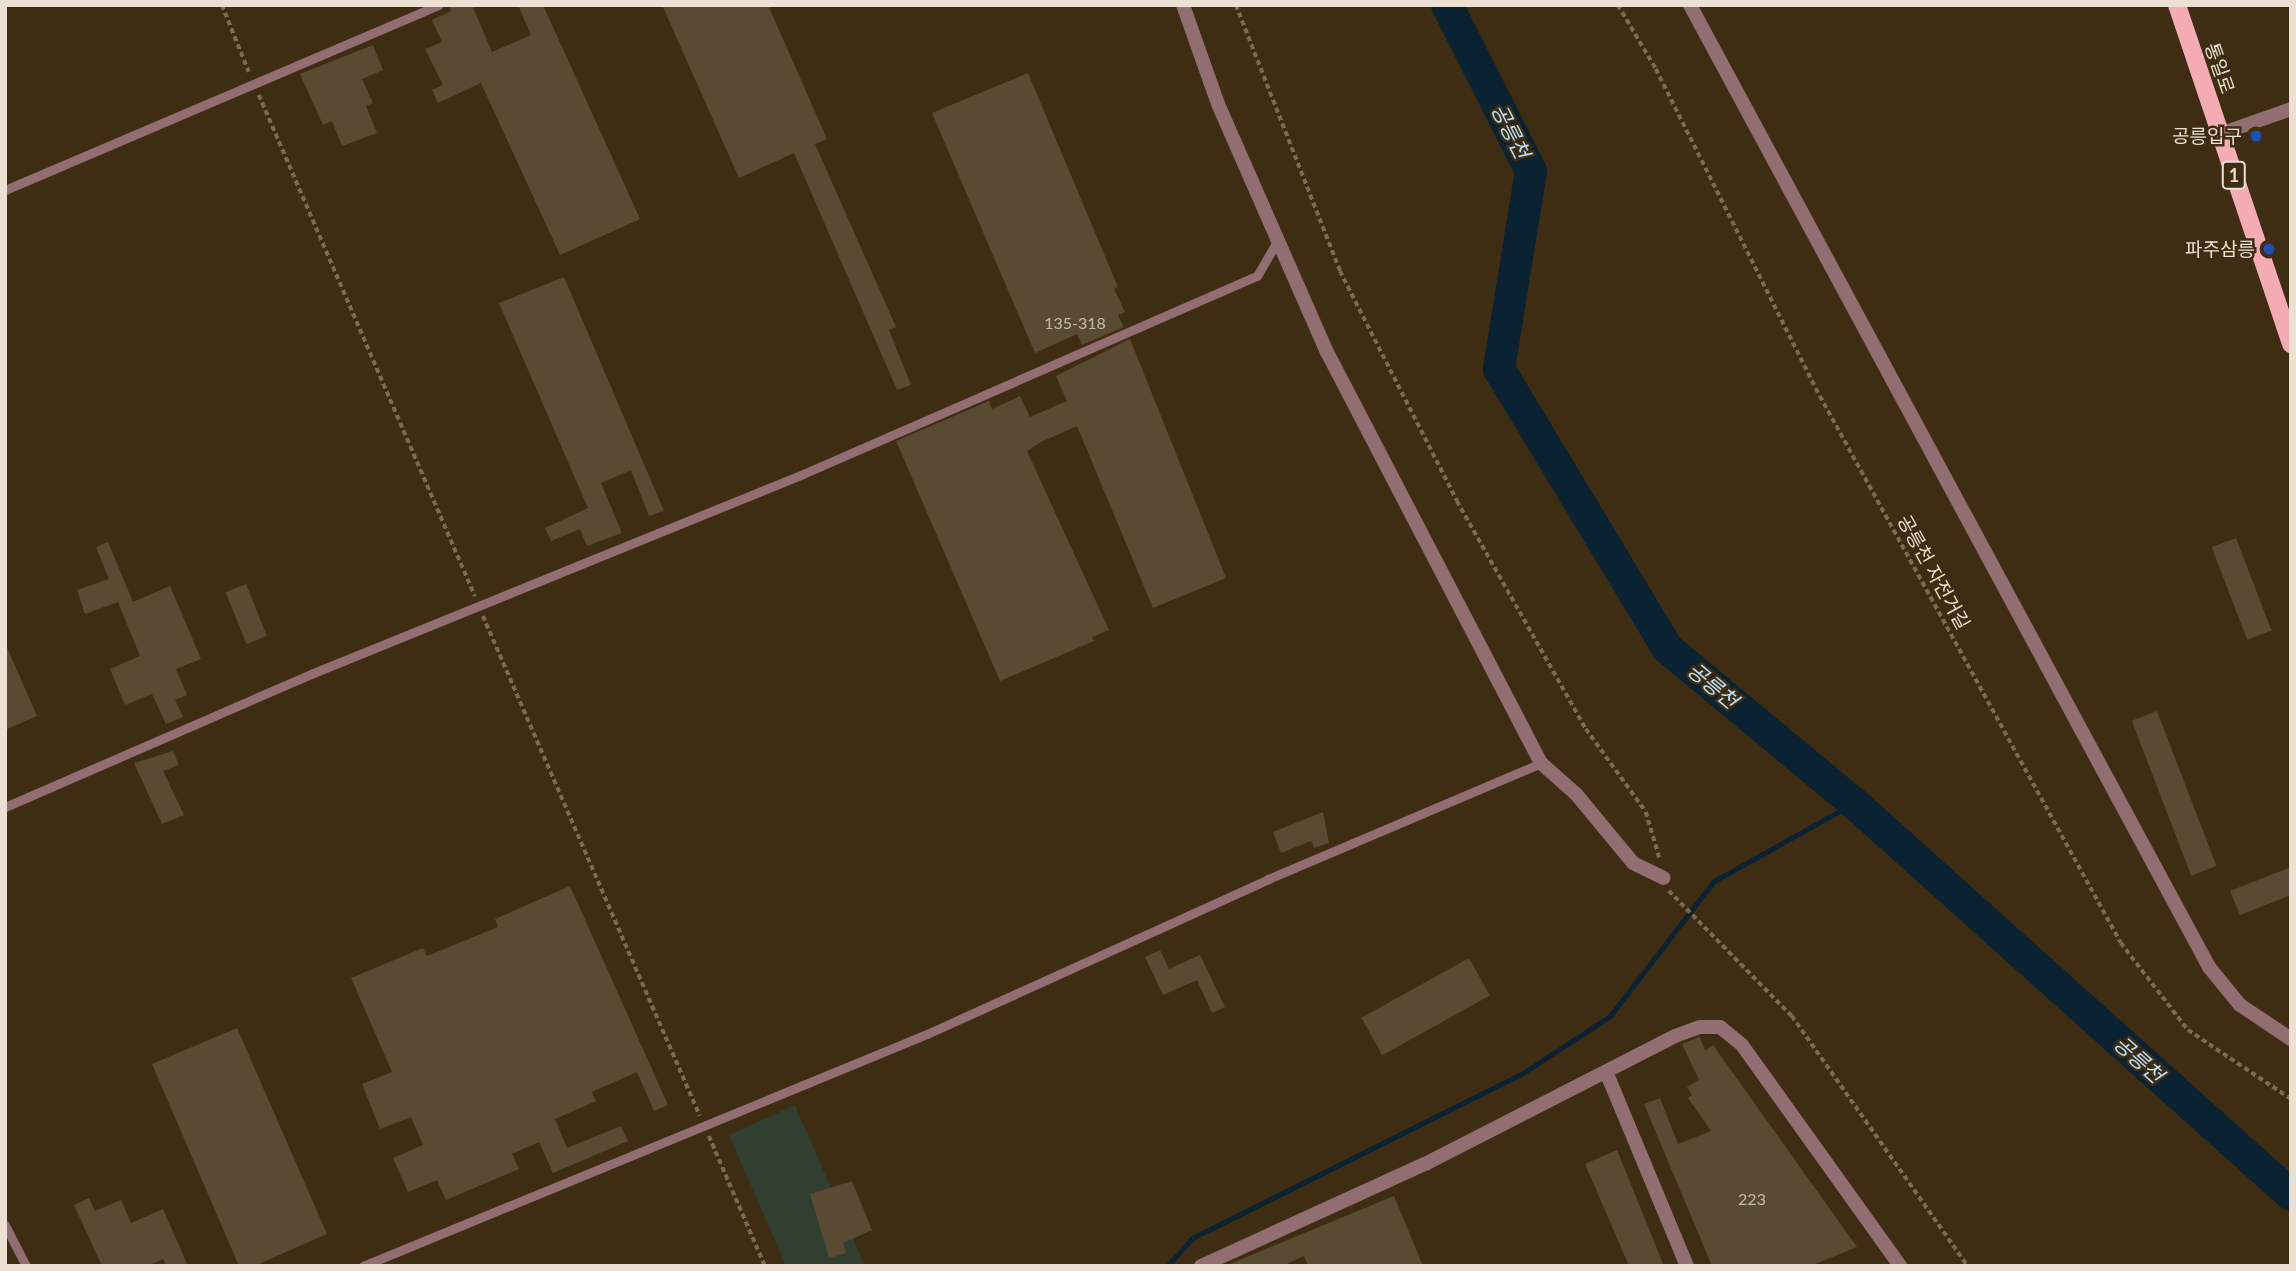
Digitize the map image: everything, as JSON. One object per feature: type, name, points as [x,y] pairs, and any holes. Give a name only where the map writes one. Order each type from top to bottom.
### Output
[{"type":"main road","name":"통일로","points":[[2177,5],[2291,344]]},
{"type":"street","points":[[1183,5],[1218,104],[1277,242],[1376,452],[1541,763],[1576,794],[1633,863],[1664,878]]},
{"type":"street","points":[[1690,5],[2209,967],[2240,1006],[2291,1039]]},
{"type":"street","points":[[2220,134],[2291,108]]},
{"type":"street","points":[[1201,1266],[1425,1164],[1576,1083],[1607,1074],[1675,1036],[1700,1027],[1720,1027],[1742,1045],[1900,1266]]},
{"type":"street","points":[[1607,1074],[1687,1266]]},
{"type":"lane","points":[[5,190],[438,5]]},
{"type":"lane","points":[[5,807],[479,606],[803,474],[1256,276],[1277,242]]},
{"type":"lane","points":[[363,1266],[928,1034],[1268,879],[1541,763]]},
{"type":"lane","points":[[5,1225],[26,1266]]},
{"type":"path","points":[[222,5],[765,1266]]},
{"type":"path","points":[[1236,5],[1339,271],[1457,501],[1579,718],[1646,813],[1664,878],[1681,904],[1792,1016],[1968,1266]]},
{"type":"path","name":"공릉천 자전거길","points":[[1618,5],[1656,69],[1820,396],[2120,943],[2188,1030],[2291,1099]]},
{"type":"green space","points":[[795,1105],[865,1266],[786,1266],[729,1135]]},
{"type":"building","points":[[449,5],[472,5],[492,52],[531,35],[518,5],[543,5],[640,219],[560,255],[481,83],[438,103],[432,90],[443,85],[425,49],[442,42],[432,20],[451,11]]},
{"type":"building","points":[[662,5],[768,5],[827,139],[815,144],[896,327],[889,330],[911,385],[897,390],[794,153],[739,178]]},
{"type":"building","points":[[373,45],[383,70],[362,79],[373,103],[366,106],[377,133],[342,146],[332,121],[323,125],[300,74]]},
{"type":"building","points":[[1028,73],[1118,287],[1114,289],[1125,312],[1118,315],[1124,327],[1082,345],[1077,334],[1035,353],[932,113]]},
{"type":"building","points":[[564,277],[664,511],[649,516],[631,470],[601,483],[622,533],[587,546],[580,529],[551,541],[545,528],[588,508],[499,303]]},
{"type":"building","points":[[1130,339],[1226,578],[1153,608],[1077,426],[1041,442],[1027,451],[1109,630],[1092,637],[1094,641],[1000,681],[896,441],[989,401],[992,409],[1020,396],[1030,417],[1067,401],[1056,376]]},
{"type":"building","points":[[2236,538],[2271,630],[2247,640],[2212,547]]},
{"type":"building","points":[[108,542],[133,602],[170,586],[201,659],[176,669],[187,695],[175,700],[183,717],[166,724],[152,694],[125,705],[110,669],[140,656],[118,602],[85,614],[77,590],[109,579],[96,547]]},
{"type":"building","points":[[246,584],[267,636],[247,644],[226,592]]},
{"type":"building","points":[[5,643],[37,716],[5,730]]},
{"type":"building","points":[[2157,711],[2216,866],[2191,876],[2132,721]]},
{"type":"building","points":[[173,751],[179,765],[163,771],[184,815],[162,824],[134,763]]},
{"type":"building","points":[[1323,812],[1329,843],[1314,848],[1311,841],[1281,853],[1273,832]]},
{"type":"building","points":[[2291,867],[2291,895],[2240,915],[2230,891]]},
{"type":"building","points":[[570,886],[668,1105],[654,1111],[637,1072],[592,1092],[596,1101],[555,1119],[567,1148],[621,1126],[628,1141],[553,1173],[539,1142],[512,1154],[519,1169],[446,1200],[437,1180],[408,1192],[393,1158],[423,1145],[411,1117],[380,1129],[362,1084],[392,1072],[351,978],[423,948],[427,956],[498,927],[495,919]]},
{"type":"building","points":[[1160,950],[1169,969],[1200,955],[1225,1007],[1212,1013],[1197,980],[1163,995],[1145,957]]},
{"type":"building","points":[[1469,958],[1490,996],[1382,1055],[1361,1018]]},
{"type":"building","points":[[237,1028],[327,1234],[254,1266],[239,1266],[152,1064]]},
{"type":"building","points":[[1700,1037],[1705,1051],[1713,1045],[1857,1247],[1810,1266],[1712,1266],[1644,1104],[1660,1098],[1678,1144],[1711,1131],[1688,1098],[1692,1095],[1687,1087],[1699,1080],[1682,1044]]},
{"type":"building","points":[[1617,1150],[1664,1266],[1629,1266],[1585,1164]]},
{"type":"building","points":[[852,1181],[872,1230],[843,1243],[846,1253],[829,1258],[810,1194]]},
{"type":"building","points":[[1394,1196],[1423,1266],[1308,1266],[1304,1256],[1282,1266],[1225,1266]]},
{"type":"building","points":[[89,1198],[95,1211],[121,1200],[131,1223],[163,1209],[188,1266],[166,1266],[163,1259],[147,1266],[102,1266],[74,1205]]},
{"type":"waterway","name":"공릉천","points":[[1447,5],[1531,171],[1499,369],[1667,648],[1854,803],[2291,1195]]},
{"type":"waterway","points":[[1167,1266],[1192,1238],[1523,1073],[1610,1016],[1714,881],[1854,803]]},
{"type":"place","name":"공릉입구","points":[[2256,136]]},
{"type":"place","name":"파주삼릉","points":[[2269,249]]}]
